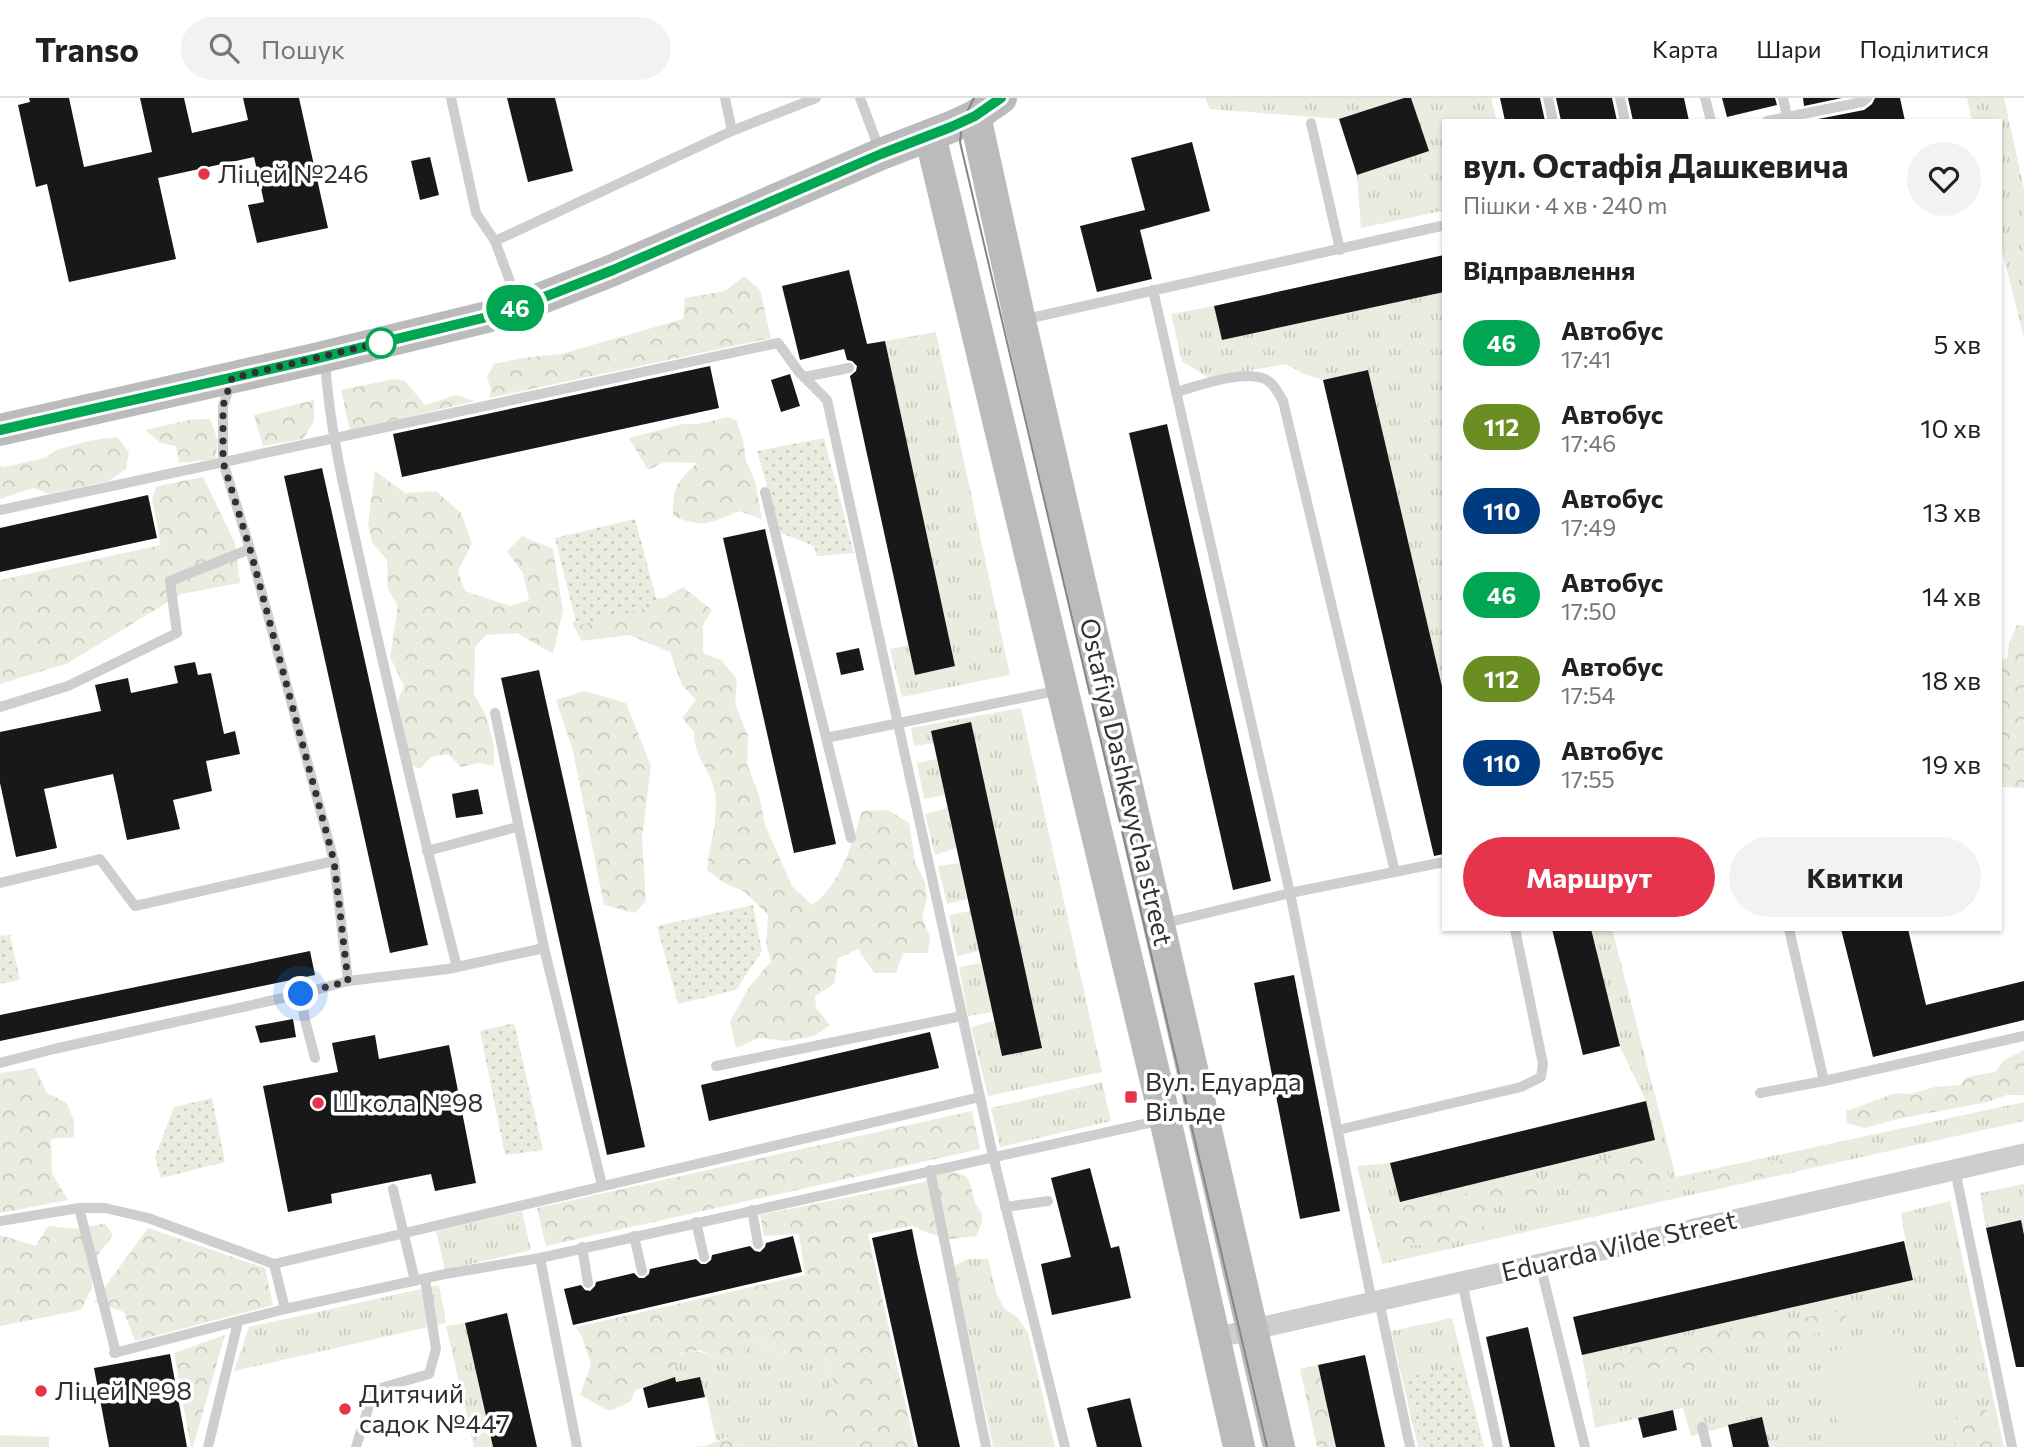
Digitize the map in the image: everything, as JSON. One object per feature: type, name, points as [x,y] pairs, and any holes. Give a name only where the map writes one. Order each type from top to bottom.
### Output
[{"type":"street","points":[[0,430],[324,357],[519,307],[625,265],[975,116],[1001,98]]},
{"type":"street","name":"Ostafiya Dashkevycha street","points":[[975,116],[1279,1447]]},
{"type":"street","name":"Ostafiya Dashkevycha street","points":[[930,135],[1165,1119],[1239,1447]]},
{"type":"street","name":"Eduarda Vilde Street","points":[[1215,1338],[2024,1154]]},
{"type":"lane","points":[[451,98],[476,213],[495,241],[519,307]]},
{"type":"lane","points":[[725,98],[732,131]]},
{"type":"lane","points":[[495,241],[732,131],[816,98]]},
{"type":"lane","points":[[860,98],[881,154]]},
{"type":"lane","points":[[1548,98],[1553,119]]},
{"type":"lane","points":[[1620,98],[1625,119]]},
{"type":"lane","points":[[1706,98],[1711,119]]},
{"type":"lane","points":[[1783,98],[1787,116]]},
{"type":"lane","points":[[1775,119],[1862,102],[1867,98]]},
{"type":"lane","points":[[1311,123],[1340,250]]},
{"type":"lane","points":[[1020,321],[1441,226]]},
{"type":"lane","points":[[1153,290],[1290,893],[1338,1130],[1410,1447]]},
{"type":"lane","points":[[0,510],[778,343],[804,377],[827,400],[993,1156],[1065,1447]]},
{"type":"lane","points":[[324,357],[325,385],[334,438],[398,732],[457,967]]},
{"type":"lane","points":[[804,377],[849,368]]},
{"type":"lane","points":[[1176,392],[1231,378],[1254,376],[1266,379],[1283,401],[1395,872]]},
{"type":"lane","points":[[232,378],[223,406],[223,462],[250,549],[334,861],[348,981]]},
{"type":"lane","points":[[765,492],[851,838]]},
{"type":"lane","points":[[0,707],[68,686],[177,633],[170,581],[250,549]]},
{"type":"lane","points":[[826,738],[1062,690]]},
{"type":"lane","points":[[495,713],[544,948],[602,1185]]},
{"type":"lane","points":[[427,851],[517,827]]},
{"type":"lane","points":[[0,883],[100,859],[135,906],[334,861]]},
{"type":"lane","points":[[1158,925],[1290,893],[1442,862]]},
{"type":"lane","points":[[1338,1130],[1521,1087],[1541,1077],[1543,1064],[1515,931]]},
{"type":"lane","points":[[1789,931],[1824,1081]]},
{"type":"lane","points":[[0,1063],[348,981],[457,967],[544,948]]},
{"type":"lane","points":[[301,994],[315,1058]]},
{"type":"lane","points":[[716,1066],[962,1016]]},
{"type":"lane","points":[[1760,1093],[2024,1036]]},
{"type":"lane","points":[[0,1221],[79,1208],[105,1208],[148,1218],[274,1264],[980,1097]]},
{"type":"lane","points":[[79,1208],[115,1353],[285,1309],[540,1258],[1165,1119]]},
{"type":"lane","points":[[930,1170],[986,1447]]},
{"type":"lane","points":[[1955,1170],[2012,1447]]},
{"type":"lane","points":[[356,1447],[374,1390],[429,1374],[436,1349],[420,1280],[393,1189]]},
{"type":"lane","points":[[1005,1207],[1048,1201]]},
{"type":"lane","points":[[752,1210],[758,1244]]},
{"type":"lane","points":[[696,1222],[704,1257]]},
{"type":"lane","points":[[634,1236],[642,1271]]},
{"type":"lane","points":[[582,1247],[588,1283]]},
{"type":"lane","points":[[540,1258],[577,1447]]},
{"type":"lane","points":[[274,1264],[285,1309]]},
{"type":"lane","points":[[1540,1264],[1585,1447]]},
{"type":"lane","points":[[1462,1282],[1498,1447]]},
{"type":"lane","points":[[208,1447],[238,1322]]},
{"type":"lane","points":[[1702,1427],[1707,1447]]},
{"type":"green space","points":[[1205,98],[1404,98],[1339,119],[1210,109]]},
{"type":"green space","points":[[1411,98],[1491,98],[1496,119],[1442,119],[1442,211],[1361,228],[1357,175],[1428,151]]},
{"type":"green space","points":[[1967,98],[2004,98],[2024,189],[2024,338],[2002,250],[2002,119],[1972,119]]},
{"type":"green space","points":[[744,276],[760,290],[771,338],[489,398],[491,390],[487,377],[494,364],[561,354],[683,319],[685,298],[725,291]]},
{"type":"green space","points":[[1442,292],[1442,686],[1368,370],[1326,379],[1309,375],[1286,364],[1209,378],[1182,361],[1171,314],[1214,306],[1222,340]]},
{"type":"green space","points":[[936,332],[1010,675],[902,697],[890,649],[909,645],[955,665],[885,341]]},
{"type":"green space","points":[[394,379],[405,381],[425,405],[456,395],[475,401],[350,431],[341,390]]},
{"type":"green space","points":[[314,400],[314,421],[303,439],[263,446],[254,415]]},
{"type":"green space","points":[[728,417],[736,420],[743,440],[762,519],[739,511],[706,523],[673,516],[677,486],[697,463],[664,462],[648,470],[629,438],[682,424],[700,424]]},
{"type":"green space","points":[[194,419],[210,419],[218,441],[215,459],[179,463],[176,446],[161,443],[145,430]]},
{"type":"green space","points":[[117,437],[129,452],[126,469],[109,481],[49,494],[33,488],[0,499],[0,465],[4,467],[45,458],[56,450],[88,441]]},
{"type":"green space","points":[[824,438],[854,553],[817,556],[814,546],[781,533],[757,451]]},
{"type":"green space","points":[[375,471],[405,493],[436,491],[461,513],[472,543],[458,571],[465,591],[510,606],[529,600],[523,573],[507,551],[522,536],[553,549],[563,610],[553,654],[517,633],[486,635],[475,647],[474,694],[486,716],[494,745],[494,766],[478,763],[461,767],[448,754],[431,757],[420,769],[409,764],[398,700],[404,686],[390,657],[398,606],[388,589],[387,560],[372,542],[368,524]]},
{"type":"green space","points":[[203,477],[235,543],[240,583],[181,594],[68,663],[0,684],[0,580],[161,545],[152,498],[157,486]]},
{"type":"green space","points":[[635,519],[658,605],[577,626],[555,538]]},
{"type":"green space","points":[[683,587],[712,610],[703,625],[703,653],[721,660],[737,679],[735,704],[748,736],[747,764],[759,795],[765,825],[792,886],[812,905],[822,897],[831,887],[844,863],[862,811],[888,810],[909,823],[915,862],[925,882],[927,897],[922,918],[930,936],[928,953],[903,953],[896,973],[874,973],[858,949],[838,958],[834,984],[815,996],[816,1008],[830,1025],[814,1036],[786,1041],[759,1038],[736,1048],[730,1021],[750,986],[771,961],[766,943],[768,915],[745,892],[723,882],[707,870],[715,822],[715,793],[697,750],[694,732],[682,718],[696,700],[682,685],[670,652],[629,635],[582,641],[572,623],[594,605],[664,598]]},
{"type":"green space","points":[[2017,625],[2024,626],[2024,788],[2002,787],[2002,659],[2007,658],[2009,643]]},
{"type":"green space","points":[[584,691],[626,703],[651,766],[642,838],[646,901],[635,913],[604,905],[573,751],[556,700]]},
{"type":"green space","points":[[1021,708],[1102,1072],[988,1096],[971,1027],[994,1021],[1002,1056],[1041,1047],[971,723],[931,731],[934,743],[914,746],[911,728]]},
{"type":"green space","points":[[937,759],[945,795],[924,799],[917,763]]},
{"type":"green space","points":[[948,808],[956,848],[935,855],[925,814]]},
{"type":"green space","points":[[960,863],[967,899],[947,904],[938,866]]},
{"type":"green space","points":[[753,905],[762,951],[736,990],[678,1004],[657,926]]},
{"type":"green space","points":[[970,911],[979,951],[957,956],[949,915]]},
{"type":"green space","points":[[1591,931],[1613,931],[1676,1177],[2024,1102],[2024,1121],[1382,1264],[1357,1166],[1390,1163],[1401,1202],[1655,1140],[1646,1101],[1620,1047]]},
{"type":"green space","points":[[10,935],[20,980],[0,984],[0,936]]},
{"type":"green space","points":[[981,963],[992,1012],[968,1016],[959,967]]},
{"type":"green space","points":[[514,1023],[543,1150],[505,1155],[480,1031]]},
{"type":"green space","points":[[2024,1050],[2024,1095],[2007,1095],[1988,1102],[1902,1118],[1865,1128],[1847,1123],[1846,1111],[1896,1093],[1910,1094],[1935,1087],[1960,1085],[1967,1077],[1995,1072],[2003,1061]]},
{"type":"green space","points":[[35,1068],[47,1093],[67,1103],[74,1121],[74,1137],[51,1139],[52,1173],[68,1200],[0,1213],[0,1073]]},
{"type":"green space","points":[[1102,1082],[1111,1121],[1000,1147],[991,1108]]},
{"type":"green space","points":[[212,1098],[225,1162],[161,1178],[155,1157],[174,1107]]},
{"type":"green space","points":[[972,1111],[980,1149],[546,1246],[537,1208]]},
{"type":"green space","points":[[1642,1148],[1664,1165],[1669,1191],[1630,1202],[1607,1201],[1579,1192],[1576,1177],[1589,1161],[1631,1155]]},
{"type":"green space","points":[[1822,1150],[1833,1150],[1836,1156],[1832,1162],[1708,1189],[1682,1189],[1686,1180],[1691,1177],[1800,1157]]},
{"type":"green space","points":[[951,1170],[967,1177],[982,1213],[982,1223],[976,1236],[951,1239],[912,1226],[868,1234],[915,1447],[840,1447],[821,1423],[822,1404],[831,1391],[832,1384],[831,1372],[823,1351],[780,1354],[757,1339],[745,1342],[744,1358],[732,1365],[701,1350],[681,1353],[674,1371],[638,1384],[630,1402],[609,1411],[580,1395],[591,1365],[576,1327],[805,1275],[799,1234],[764,1236],[760,1215],[924,1182],[936,1174]]},
{"type":"green space","points":[[1546,1177],[1556,1180],[1555,1189],[1530,1197],[1516,1197],[1495,1205],[1489,1210],[1480,1230],[1462,1238],[1438,1243],[1402,1245],[1379,1235],[1379,1226],[1385,1212],[1410,1204],[1421,1205],[1467,1193],[1477,1188],[1491,1188],[1503,1183],[1522,1184]]},
{"type":"green space","points":[[2024,1184],[2024,1235],[2020,1220],[1986,1228],[1980,1193]]},
{"type":"green space","points":[[1950,1201],[2004,1447],[1769,1447],[1762,1417],[1691,1436],[1683,1408],[1595,1428],[1582,1355],[1912,1280],[1901,1213]]},
{"type":"green space","points":[[522,1211],[531,1250],[445,1270],[436,1231]]},
{"type":"green space","points":[[105,1223],[113,1235],[98,1255],[91,1289],[81,1310],[0,1326],[0,1235],[36,1246],[48,1226],[80,1229]]},
{"type":"green space","points":[[148,1228],[265,1268],[273,1305],[135,1341],[124,1312],[94,1302]]},
{"type":"green space","points":[[967,1259],[988,1259],[996,1292],[1004,1308],[1018,1318],[1028,1333],[1055,1447],[993,1447],[954,1266]]},
{"type":"green space","points":[[439,1285],[446,1323],[234,1371],[249,1327]]},
{"type":"green space","points":[[1842,1311],[1847,1316],[1841,1325],[1785,1345],[1732,1346],[1715,1350],[1707,1361],[1679,1375],[1614,1372],[1608,1366],[1613,1356],[1624,1349]]},
{"type":"green space","points":[[1452,1318],[1484,1447],[1418,1447],[1391,1331]]},
{"type":"green space","points":[[465,1323],[493,1447],[474,1447],[446,1326]]},
{"type":"green space","points":[[1901,1332],[1933,1444],[1923,1447],[1844,1447],[1818,1355]]},
{"type":"green space","points":[[225,1335],[193,1447],[191,1447],[174,1353]]},
{"type":"green space","points":[[757,1339],[780,1354],[823,1350],[833,1377],[830,1396],[840,1447],[744,1447],[730,1436],[716,1441],[707,1397],[699,1377],[691,1379],[692,1385],[678,1388],[675,1378],[666,1380],[667,1387],[652,1385],[634,1390],[681,1354],[696,1351],[715,1359],[744,1342]]},
{"type":"green space","points":[[1318,1365],[1336,1447],[1317,1447],[1300,1369]]},
{"type":"green space","points":[[1462,1366],[1482,1447],[1421,1447],[1406,1377]]},
{"type":"green space","points":[[1974,1404],[1985,1409],[1994,1422],[1993,1430],[2000,1447],[1954,1444],[1950,1431],[1955,1421]]},
{"type":"green space","points":[[0,1435],[49,1437],[49,1447],[0,1447]]},
{"type":"green space","points":[[731,1436],[744,1447],[693,1447],[705,1446]]},
{"type":"building","name":"Ліцей №246","points":[[29,98],[69,98],[84,167],[152,152],[140,98],[184,98],[192,133],[248,120],[243,98],[299,98],[328,228],[257,243],[248,205],[264,202],[254,157],[158,178],[176,259],[69,282],[47,184],[36,187],[18,105],[30,102]]},
{"type":"building","points":[[507,98],[555,98],[573,171],[528,182]]},
{"type":"building","points":[[1411,98],[1429,151],[1357,175],[1339,119]]},
{"type":"building","points":[[1500,98],[1540,98],[1545,119],[1505,119]]},
{"type":"building","points":[[1556,98],[1612,98],[1617,119],[1561,119]]},
{"type":"building","points":[[1628,98],[1684,98],[1689,119],[1633,119]]},
{"type":"building","points":[[1722,98],[1775,98],[1777,105],[1727,117]]},
{"type":"building","points":[[1803,98],[1842,98],[1804,106]]},
{"type":"building","points":[[1875,98],[1900,98],[1905,119],[1818,119],[1864,110]]},
{"type":"building","points":[[1192,142],[1210,211],[1140,230],[1152,279],[1097,292],[1080,226],[1145,210],[1131,158]]},
{"type":"building","points":[[430,157],[439,195],[420,200],[411,161]]},
{"type":"building","points":[[1442,255],[1442,292],[1222,340],[1214,306]]},
{"type":"building","points":[[849,270],[867,344],[885,341],[955,666],[915,675],[850,376],[857,366],[847,360],[844,349],[800,360],[782,286]]},
{"type":"building","points":[[710,366],[719,408],[402,477],[393,434]]},
{"type":"building","points":[[1368,370],[1442,686],[1442,854],[1434,856],[1323,380]]},
{"type":"building","points":[[790,374],[800,406],[781,412],[771,380]]},
{"type":"building","points":[[1167,424],[1271,881],[1233,890],[1129,433]]},
{"type":"building","points":[[322,468],[428,945],[390,953],[284,476]]},
{"type":"building","points":[[148,495],[157,538],[0,572],[0,528]]},
{"type":"building","points":[[765,529],[836,844],[794,853],[723,538]]},
{"type":"building","points":[[859,648],[864,670],[841,675],[836,653]]},
{"type":"building","points":[[195,662],[198,675],[211,673],[224,734],[235,731],[240,754],[206,761],[212,791],[173,800],[180,829],[127,840],[113,774],[44,789],[57,848],[16,857],[0,783],[0,732],[101,711],[95,685],[128,678],[131,693],[178,683],[174,666]]},
{"type":"building","points":[[539,670],[645,1147],[607,1155],[501,678]]},
{"type":"building","points":[[971,722],[1042,1048],[1002,1056],[931,731]]},
{"type":"building","points":[[478,789],[483,814],[456,818],[452,794]]},
{"type":"building","points":[[1552,931],[1591,931],[1620,1046],[1583,1055]]},
{"type":"building","points":[[1842,931],[1908,931],[1926,1005],[2024,981],[2024,1020],[1873,1057]]},
{"type":"building","points":[[310,951],[315,975],[0,1041],[0,1015]]},
{"type":"building","points":[[1294,975],[1340,1211],[1300,1219],[1254,983]]},
{"type":"building","points":[[293,1019],[296,1037],[260,1043],[255,1026]]},
{"type":"building","points":[[930,1032],[939,1068],[709,1121],[701,1085]]},
{"type":"building","points":[[375,1035],[379,1059],[449,1045],[476,1183],[435,1191],[431,1174],[331,1194],[332,1203],[288,1212],[263,1086],[338,1072],[332,1043]]},
{"type":"building","points":[[1646,1101],[1655,1140],[1400,1202],[1390,1163]]},
{"type":"building","points":[[1090,1168],[1111,1248],[1119,1246],[1131,1298],[1052,1315],[1041,1264],[1071,1257],[1051,1178]]},
{"type":"building","points":[[2021,1220],[2024,1235],[2024,1367],[2016,1367],[1986,1228]]},
{"type":"building","points":[[912,1229],[960,1447],[918,1447],[872,1238]]},
{"type":"building","points":[[793,1236],[802,1272],[573,1325],[564,1289],[581,1285],[590,1291],[596,1282],[634,1273],[639,1278],[644,1278],[650,1269],[696,1259],[701,1264],[706,1264],[712,1255],[750,1246],[760,1252],[766,1243]]},
{"type":"building","points":[[1904,1241],[1913,1280],[1582,1355],[1573,1317]]},
{"type":"building","points":[[507,1313],[537,1447],[493,1447],[465,1323]]},
{"type":"building","points":[[1528,1327],[1555,1447],[1510,1447],[1486,1337]]},
{"type":"building","points":[[170,1354],[187,1447],[109,1447],[94,1368]]},
{"type":"building","points":[[1365,1355],[1385,1447],[1336,1447],[1318,1365]]},
{"type":"building","points":[[675,1377],[676,1382],[700,1377],[705,1397],[648,1408],[643,1388]]},
{"type":"building","points":[[1130,1398],[1142,1447],[1097,1447],[1087,1408]]},
{"type":"building","points":[[1673,1410],[1677,1430],[1643,1438],[1638,1418]]},
{"type":"building","points":[[1762,1417],[1769,1447],[1733,1447],[1728,1425]]},
{"type":"tram line","points":[[974,98],[962,122],[960,142],[1267,1447]]},
{"type":"bus line","name":"46","points":[[0,430],[310,360],[519,307],[951,127],[975,116],[1001,98]]},
{"type":"place","name":"Ліцей №246","points":[[204,174]]},
{"type":"place","name":"Вул. Едуарда Вільде","points":[[1131,1097]]},
{"type":"place","name":"Школа №98","points":[[318,1103]]},
{"type":"place","name":"Ліцей №98","points":[[41,1391]]},
{"type":"place","name":"Дитячий садок №447","points":[[345,1409]]},
{"type":"route","points":[[301,994],[348,981],[334,861],[250,549],[223,462],[223,406],[232,378],[387,341],[381,343]]}]
